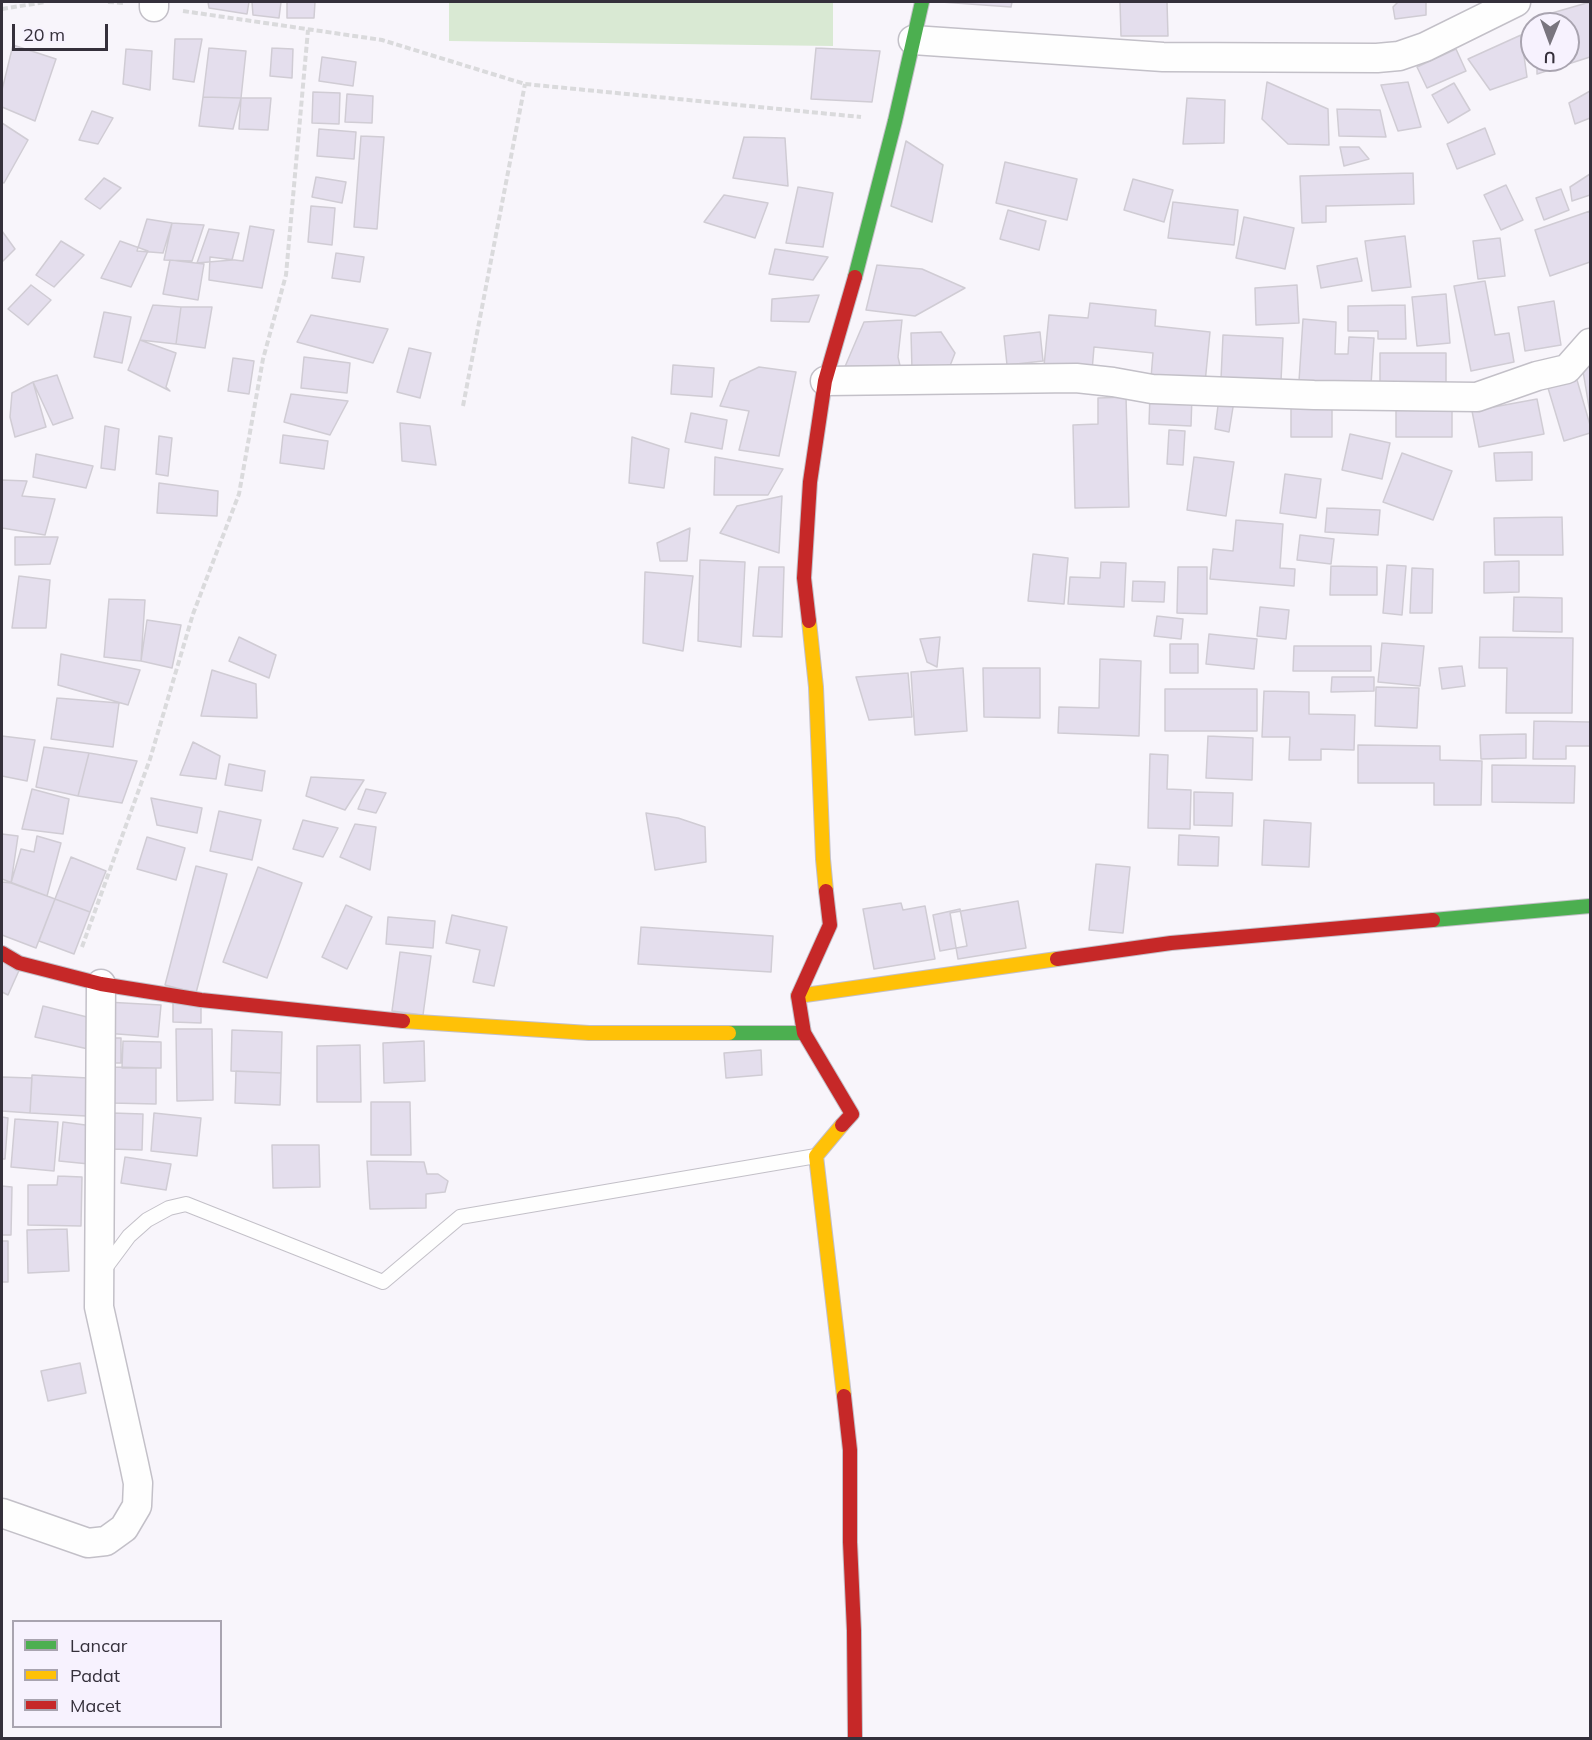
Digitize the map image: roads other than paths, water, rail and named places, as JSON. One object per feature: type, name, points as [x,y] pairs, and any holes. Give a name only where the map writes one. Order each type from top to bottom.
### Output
[{"type":"street","points":[[855,1738],[849,1450],[816,1156],[852,1114],[804,1033],[798,996],[830,925],[823,859],[816,687],[804,578],[810,482],[825,381],[861,254],[922,2]]},
{"type":"street","points":[[914,40],[1163,57],[1377,58],[1399,56],[1425,47],[1516,2]]},
{"type":"street","points":[[825,381],[1076,378],[1164,389],[1314,395],[1477,396],[1537,376],[1567,369],[1590,343]]},
{"type":"street","points":[[798,996],[1171,943],[1590,906]]},
{"type":"street","points":[[2,953],[19,963],[101,984],[201,1000],[423,1023],[589,1033],[804,1033]]},
{"type":"street","points":[[2,1513],[88,1543],[105,1541],[124,1528],[137,1506],[138,1483],[99,1307],[101,984]]},
{"type":"lane","points":[[98,1277],[129,1236],[147,1220],[169,1208],[186,1204],[383,1282],[460,1217],[816,1156]]}]
